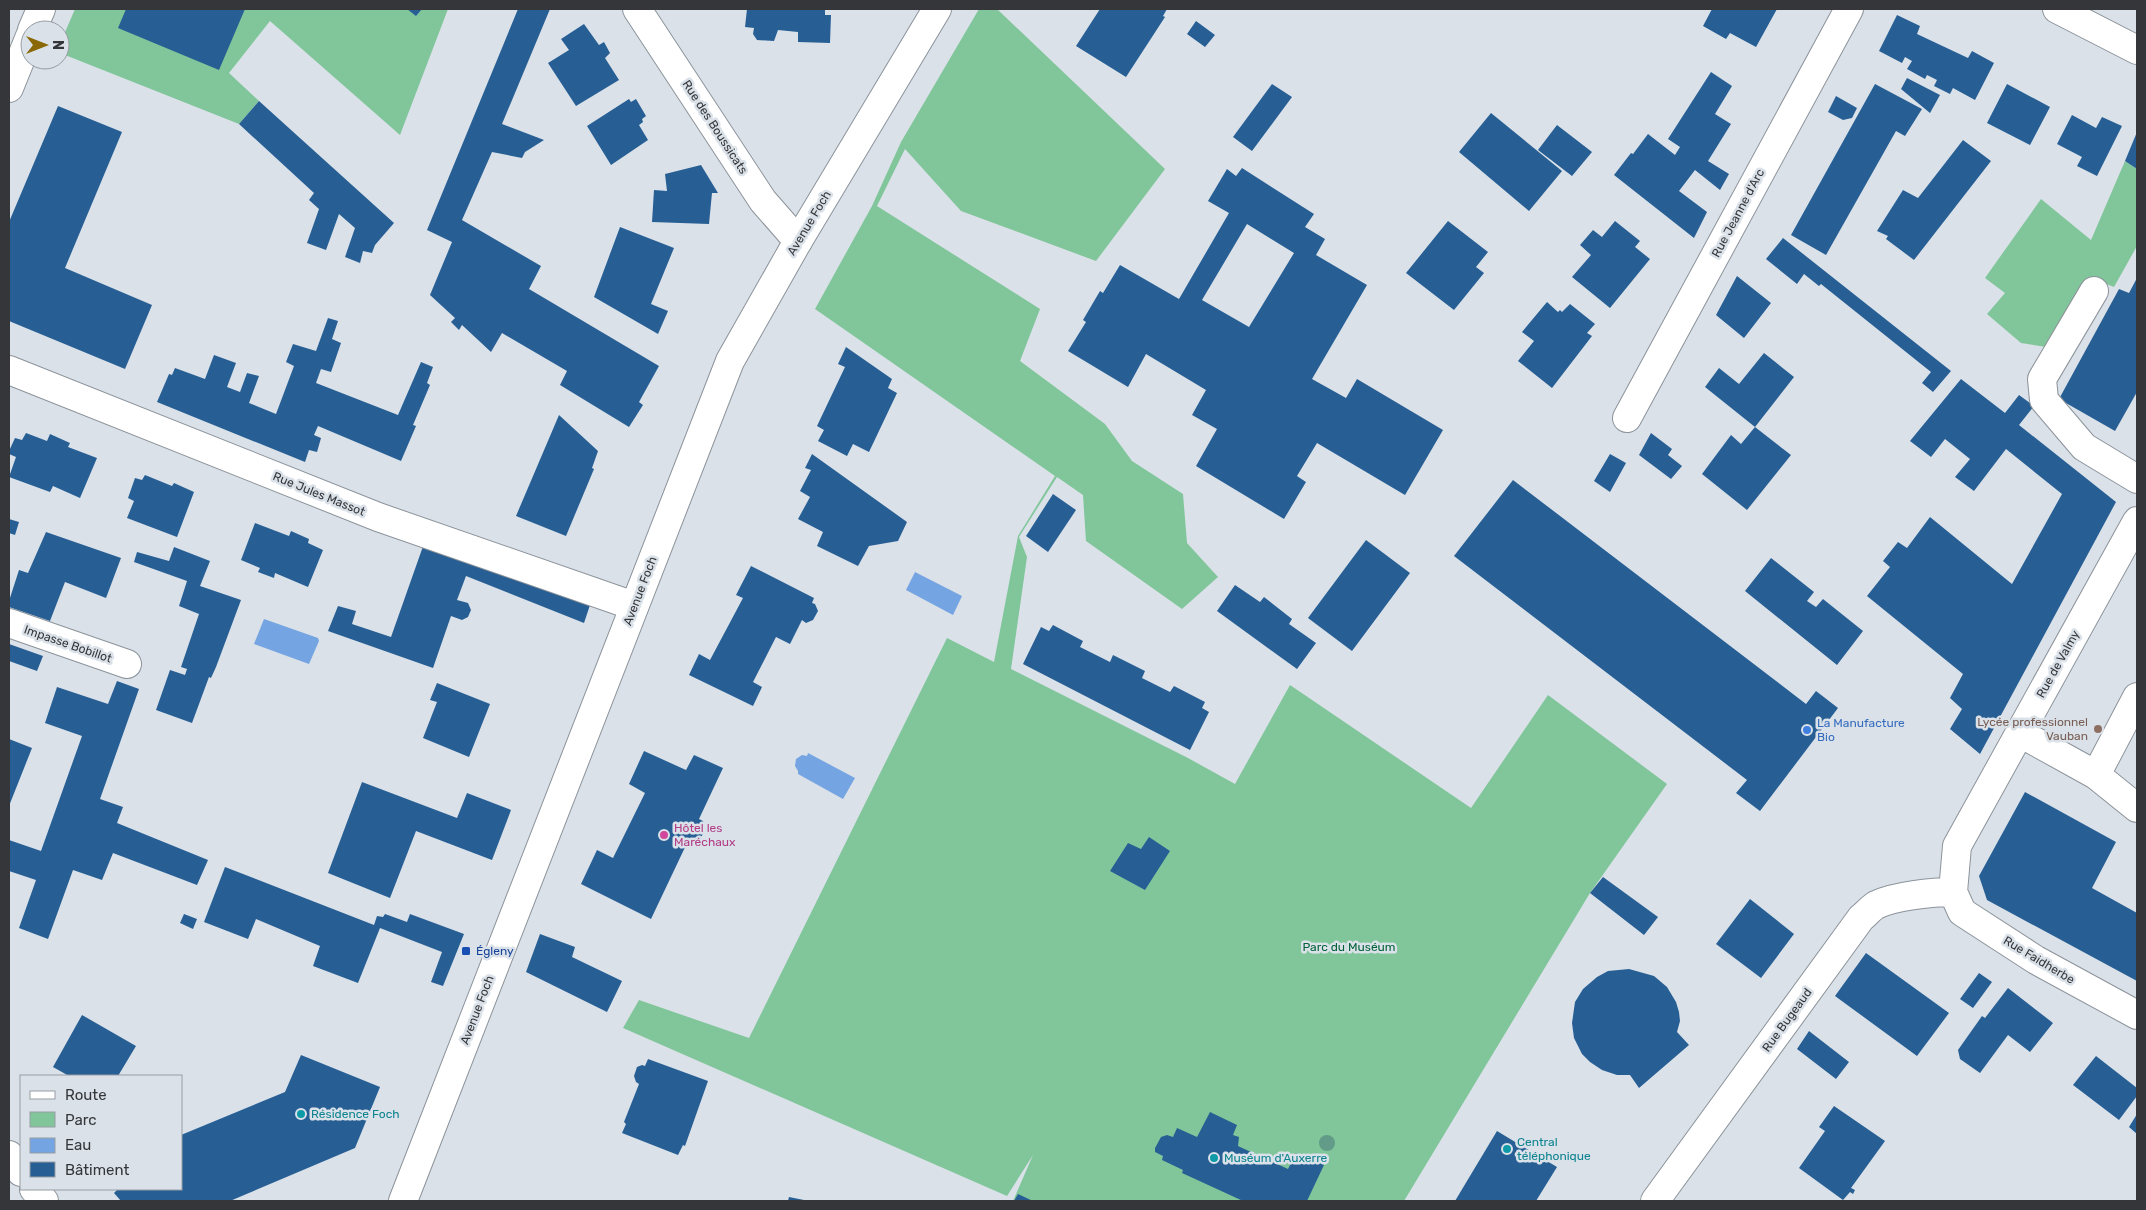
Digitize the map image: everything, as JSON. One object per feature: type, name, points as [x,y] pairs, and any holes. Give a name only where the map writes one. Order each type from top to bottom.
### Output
[{"type":"street","name":"Rue des Boussicats","points":[[637,9],[763,201],[798,242]]},
{"type":"street","name":"Avenue Foch","points":[[403,1201],[730,361],[798,242],[937,9]]},
{"type":"street","name":"Rue Jeanne d'Arc","points":[[1627,418],[1848,9]]},
{"type":"street","points":[[2056,9],[2137,50]]},
{"type":"street","points":[[9,88],[20,61]]},
{"type":"street","points":[[2094,291],[2042,380],[2044,400],[2084,447],[2137,479]]},
{"type":"street","name":"Rue Jules Massot","points":[[9,370],[378,517],[634,606]]},
{"type":"street","name":"Rue de Valmy","points":[[1954,892],[1957,846],[2137,521]]},
{"type":"street","name":"Impasse Bobillot","points":[[9,623],[127,664]]},
{"type":"street","points":[[2096,775],[2137,697]]},
{"type":"street","points":[[2020,733],[2096,775],[2137,808]]},
{"type":"street","name":"Rue Bugeaud","points":[[1655,1201],[1862,918],[1875,906],[1885,902],[1934,892],[1954,892]]},
{"type":"street","name":"Rue Faidherbe","points":[[1954,892],[1962,912],[2036,960],[2137,1015]]},
{"type":"street","points":[[9,1155],[20,1171]]},
{"type":"street","points":[[35,1190],[44,1201]]},
{"type":"green space","points":[[75,9],[448,9],[400,135],[270,21],[229,73],[259,101],[239,124],[70,57],[70,21]]},
{"type":"green space","name":"Parc du Muséum","points":[[979,9],[997,9],[1165,169],[1096,261],[961,211],[905,149],[877,206],[1040,309],[1020,361],[1105,424],[1132,461],[1183,494],[1187,543],[1218,577],[1182,609],[1086,541],[1083,495],[1057,477],[1019,537],[1027,557],[1011,669],[1188,758],[1235,784],[1290,685],[1471,808],[1548,695],[1667,784],[1590,893],[1404,1201],[1013,1201],[1033,1155],[1007,1196],[623,1028],[639,1000],[749,1038],[947,638],[994,662],[1018,536],[1055,476],[815,309],[872,206],[901,142]]},
{"type":"green space","points":[[2125,161],[2137,169],[2137,246],[2114,287],[2088,277],[2046,347],[2021,343],[1987,314],[2005,293],[1985,278],[2041,199],[2091,240]]},
{"type":"water","points":[[915,572],[962,596],[953,615],[906,590]]},
{"type":"water","points":[[264,619],[318,638],[319,641],[309,664],[254,644]]},
{"type":"water","points":[[808,753],[855,778],[843,799],[798,774],[795,766],[796,759],[802,755],[807,756]]},
{"type":"building","points":[[126,9],[245,9],[219,70],[118,28]]},
{"type":"building","points":[[407,9],[422,9],[416,16]]},
{"type":"building","points":[[518,9],[550,9],[502,124],[544,140],[525,152],[522,158],[492,152],[462,220],[541,266],[529,289],[659,366],[639,402],[643,405],[629,427],[560,385],[567,371],[502,333],[491,352],[462,325],[459,330],[451,322],[455,318],[430,295],[452,242],[427,230]]},
{"type":"building","points":[[747,9],[825,9],[825,15],[831,15],[830,43],[798,42],[798,32],[778,30],[774,41],[757,40],[753,34],[754,28],[745,27]]},
{"type":"building","points":[[1100,9],[1167,9],[1163,16],[1165,17],[1126,77],[1076,46]]},
{"type":"building","points":[[1712,9],[1777,9],[1756,47],[1730,33],[1726,39],[1703,26]]},
{"type":"building","points":[[1897,15],[1920,26],[1917,34],[1968,58],[1972,51],[1994,63],[1975,100],[1953,88],[1950,94],[1934,86],[1937,80],[1927,75],[1925,79],[1907,69],[1912,61],[1905,57],[1902,63],[1879,51]]},
{"type":"building","points":[[1196,21],[1215,35],[1205,47],[1187,34]]},
{"type":"building","points":[[584,24],[599,45],[604,42],[610,53],[605,58],[619,80],[576,106],[548,63],[569,50],[561,39]]},
{"type":"building","points":[[1711,72],[1732,86],[1715,114],[1731,124],[1708,161],[1729,174],[1720,190],[1695,170],[1679,191],[1707,212],[1694,238],[1614,175],[1648,134],[1675,155],[1680,147],[1668,139]]},
{"type":"building","points":[[1907,78],[1940,95],[1930,113],[1901,89]]},
{"type":"building","points":[[1272,84],[1292,97],[1252,151],[1233,137]]},
{"type":"building","points":[[1875,84],[1922,109],[1905,136],[1896,131],[1826,255],[1791,235]]},
{"type":"building","points":[[2007,84],[2050,107],[2030,145],[1987,123]]},
{"type":"building","points":[[1836,96],[1857,108],[1852,118],[1843,120],[1828,112]]},
{"type":"building","points":[[629,99],[631,102],[636,99],[646,116],[639,125],[648,140],[611,165],[587,126]]},
{"type":"building","points":[[259,101],[394,223],[375,245],[372,253],[363,251],[360,263],[345,257],[355,228],[339,214],[326,250],[307,243],[319,209],[309,200],[314,193],[239,124]]},
{"type":"building","points":[[58,106],[122,132],[65,268],[152,305],[125,369],[9,321],[9,222]]},
{"type":"building","points":[[1491,113],[1562,171],[1529,211],[1459,152]]},
{"type":"building","points":[[2072,115],[2096,128],[2102,117],[2122,126],[2097,176],[2077,166],[2082,157],[2057,144]]},
{"type":"building","points":[[1557,125],[1592,152],[1572,176],[1538,150]]},
{"type":"building","points":[[2137,132],[2137,169],[2125,161]]},
{"type":"building","points":[[1963,140],[1991,161],[1914,260],[1886,239],[1888,236],[1877,231],[1903,190],[1918,198]]},
{"type":"building","points":[[701,165],[718,193],[712,193],[709,224],[652,222],[654,190],[667,191],[665,174]]},
{"type":"building","points":[[1242,168],[1314,214],[1305,227],[1325,239],[1316,255],[1367,285],[1312,379],[1346,398],[1357,379],[1443,430],[1405,495],[1317,443],[1297,476],[1306,482],[1284,519],[1196,466],[1217,429],[1192,415],[1206,390],[1146,354],[1128,387],[1068,351],[1086,322],[1083,320],[1100,291],[1103,293],[1120,265],[1179,299],[1229,213],[1208,201],[1227,169],[1236,176]],"holes":[[[1247,224],[1294,253],[1249,327],[1202,300]]]},
{"type":"building","points":[[1448,221],[1488,252],[1476,267],[1484,273],[1454,310],[1406,273]]},
{"type":"building","points":[[1615,221],[1640,241],[1635,247],[1650,259],[1610,308],[1572,277],[1591,255],[1580,245],[1593,230],[1602,237]]},
{"type":"building","points":[[620,227],[674,248],[651,304],[668,311],[658,334],[594,297]]},
{"type":"building","points":[[1783,238],[1951,371],[1933,392],[1922,383],[1931,372],[1821,284],[1819,286],[1804,274],[1797,284],[1766,259]]},
{"type":"building","points":[[1737,276],[1771,303],[1744,338],[1716,315]]},
{"type":"building","points":[[2137,278],[2137,392],[2115,431],[2059,399],[2119,289],[2129,293]]},
{"type":"building","points":[[1547,302],[1558,312],[1560,310],[1562,312],[1570,304],[1595,324],[1587,333],[1592,336],[1552,388],[1518,361],[1534,341],[1522,332]]},
{"type":"building","points":[[328,318],[338,321],[332,339],[341,343],[331,372],[321,369],[316,383],[398,415],[421,362],[433,367],[427,383],[430,385],[413,425],[416,426],[401,461],[318,426],[314,435],[321,438],[317,452],[309,450],[305,462],[157,402],[169,374],[172,375],[175,368],[205,379],[214,355],[236,363],[227,387],[240,392],[247,373],[259,376],[249,403],[276,414],[294,366],[286,362],[293,344],[316,351]]},
{"type":"building","points":[[846,347],[892,379],[888,388],[897,393],[869,452],[853,444],[847,456],[818,441],[824,430],[817,426],[845,367],[838,364]]},
{"type":"building","points":[[1764,353],[1794,377],[1755,427],[1705,387],[1719,368],[1739,384]]},
{"type":"building","points":[[1961,379],[2005,413],[2019,395],[2034,406],[2019,425],[2116,502],[1980,754],[1950,729],[1962,709],[1950,698],[1963,674],[1867,596],[1890,567],[1883,561],[1898,542],[1907,548],[1930,517],[2012,584],[2062,494],[2006,449],[1974,491],[1955,477],[1970,459],[1945,439],[1931,457],[1910,441]]},
{"type":"building","points":[[559,415],[598,451],[592,468],[594,469],[566,536],[516,516]]},
{"type":"building","points":[[1755,427],[1791,455],[1747,510],[1702,474],[1731,435],[1741,444]]},
{"type":"building","points":[[26,433],[47,441],[50,434],[70,443],[68,447],[97,458],[80,498],[53,486],[50,492],[9,477],[16,457],[9,454],[9,451],[15,438],[22,440]]},
{"type":"building","points":[[1651,433],[1672,449],[1668,455],[1682,466],[1671,479],[1639,455]]},
{"type":"building","points":[[812,454],[907,522],[898,541],[869,546],[858,566],[817,546],[823,532],[798,519],[810,497],[800,491],[811,470],[805,468]]},
{"type":"building","points":[[1610,454],[1626,463],[1610,492],[1594,481]]},
{"type":"building","points":[[145,475],[172,486],[174,483],[194,492],[177,537],[127,518],[134,501],[128,498],[135,478],[142,480]]},
{"type":"building","points":[[1513,480],[1806,704],[1816,691],[1838,708],[1760,811],[1736,793],[1747,780],[1454,556]]},
{"type":"building","points":[[1053,494],[1076,510],[1048,552],[1026,536]]},
{"type":"building","points":[[9,519],[19,522],[15,535],[9,533]]},
{"type":"building","points":[[255,523],[289,536],[291,531],[309,539],[308,543],[323,550],[308,587],[275,573],[274,578],[258,572],[260,568],[241,560]]},
{"type":"building","points":[[46,532],[121,558],[106,598],[65,582],[50,621],[9,607],[9,601],[19,570],[28,573]]},
{"type":"building","points":[[427,535],[592,599],[584,623],[466,576],[457,600],[468,603],[471,610],[468,617],[462,620],[451,616],[433,668],[328,631],[338,606],[356,611],[352,624],[391,637]]},
{"type":"building","points":[[1366,540],[1410,573],[1352,651],[1308,618]]},
{"type":"building","points":[[174,547],[210,561],[200,586],[241,600],[216,667],[211,678],[209,677],[192,723],[156,710],[170,670],[185,675],[187,669],[181,667],[199,614],[179,606],[187,581],[134,562],[137,552],[169,561]]},
{"type":"building","points":[[1771,558],[1814,592],[1807,601],[1816,607],[1823,599],[1863,631],[1837,665],[1745,591]]},
{"type":"building","points":[[751,566],[814,598],[812,603],[815,604],[818,611],[813,620],[806,623],[802,620],[790,644],[776,637],[753,682],[762,687],[753,706],[689,675],[699,654],[710,660],[743,598],[736,595]]},
{"type":"building","points":[[1235,585],[1260,602],[1264,597],[1292,619],[1289,624],[1316,643],[1297,669],[1217,611]]},
{"type":"building","points":[[1053,625],[1083,641],[1080,647],[1110,662],[1113,655],[1145,671],[1142,678],[1170,692],[1174,686],[1205,702],[1202,708],[1209,712],[1190,750],[1023,664],[1041,627],[1049,631]]},
{"type":"building","points":[[9,644],[43,656],[37,671],[9,661]]},
{"type":"building","points":[[117,681],[139,689],[100,799],[123,807],[117,823],[208,860],[197,885],[113,853],[102,880],[73,870],[48,939],[19,928],[36,880],[9,871],[9,840],[41,851],[82,736],[45,723],[57,687],[108,704]]},
{"type":"building","points":[[437,683],[490,704],[469,757],[423,738],[437,702],[430,700]]},
{"type":"building","points":[[9,739],[32,748],[9,806]]},
{"type":"building","name":"Hôtel les Maréchaux","points":[[644,751],[686,770],[694,755],[723,768],[699,819],[703,821],[705,829],[700,840],[692,843],[688,841],[651,919],[581,884],[597,850],[613,858],[645,793],[629,784]]},
{"type":"building","points":[[362,782],[457,818],[467,793],[511,810],[492,860],[416,831],[390,898],[328,873]]},
{"type":"building","points":[[2025,792],[2116,842],[2092,888],[2137,913],[2137,981],[1987,900],[1979,876]]},
{"type":"building","points":[[1149,837],[1170,851],[1145,890],[1110,871],[1128,843],[1141,849]]},
{"type":"building","points":[[225,867],[374,925],[377,916],[383,917],[385,914],[407,922],[410,914],[464,934],[443,986],[431,982],[442,952],[380,928],[358,983],[313,966],[320,946],[256,919],[248,939],[204,922]]},
{"type":"building","points":[[1603,877],[1658,917],[1644,935],[1590,893]]},
{"type":"building","points":[[1750,899],[1794,934],[1761,978],[1716,944]]},
{"type":"building","points":[[184,914],[197,919],[193,929],[180,923]]},
{"type":"building","points":[[540,934],[575,947],[572,957],[622,981],[607,1012],[526,972]]},
{"type":"building","points":[[1866,953],[1949,1013],[1917,1056],[1835,996]]},
{"type":"building","points":[[1629,969],[1654,976],[1667,987],[1676,1002],[1679,1012],[1680,1021],[1677,1032],[1689,1045],[1639,1088],[1630,1075],[1617,1075],[1602,1070],[1590,1062],[1582,1054],[1574,1038],[1572,1023],[1575,1002],[1583,989],[1597,977],[1608,971]]},
{"type":"building","points":[[1979,973],[1992,982],[1973,1008],[1960,999]]},
{"type":"building","points":[[2008,988],[2053,1023],[2030,1052],[2008,1035],[1980,1073],[1960,1059],[1958,1050],[1982,1016],[1985,1018]]},
{"type":"building","points":[[82,1015],[136,1046],[119,1075],[67,1075],[53,1067]]},
{"type":"building","points":[[1809,1031],[1849,1062],[1836,1079],[1797,1049]]},
{"type":"building","name":"Résidence Foch","points":[[301,1055],[380,1087],[355,1148],[230,1201],[121,1201],[114,1193],[117,1190],[182,1190],[182,1135],[285,1092]]},
{"type":"building","points":[[2096,1056],[2137,1088],[2137,1096],[2119,1120],[2073,1085]]},
{"type":"building","points":[[648,1059],[708,1081],[685,1146],[683,1145],[678,1155],[622,1133],[626,1124],[624,1122],[639,1084],[634,1076],[637,1067],[645,1066]]},
{"type":"building","points":[[1834,1106],[1885,1141],[1851,1188],[1855,1190],[1853,1194],[1850,1192],[1843,1200],[1799,1168],[1825,1131],[1819,1127]]},
{"type":"building","name":"Muséum d'Auxerre","points":[[1210,1112],[1237,1125],[1233,1135],[1239,1137],[1238,1146],[1288,1169],[1296,1153],[1324,1165],[1307,1201],[1243,1201],[1182,1173],[1183,1170],[1162,1160],[1163,1156],[1155,1152],[1161,1137],[1167,1135],[1173,1137],[1177,1128],[1197,1137]]},
{"type":"building","points":[[2137,1114],[2137,1134],[2129,1127]]},
{"type":"building","name":"Central téléphonique","points":[[1497,1131],[1557,1167],[1536,1201],[1455,1201]]},
{"type":"building","points":[[1018,1194],[1033,1201],[1014,1201]]},
{"type":"building","points":[[789,1197],[804,1200],[804,1201],[788,1201]]},
{"type":"place","name":"Lycée professionnel Vauban","points":[[2098,729]]},
{"type":"place","name":"La Manufacture Bio","points":[[1807,730]]},
{"type":"place","name":"Hôtel les Maréchaux","points":[[664,835]]},
{"type":"place","name":"Égleny","points":[[466,951]]},
{"type":"place","name":"Résidence Foch","points":[[301,1114]]},
{"type":"place","name":"Central téléphonique","points":[[1507,1149]]},
{"type":"place","name":"Muséum d'Auxerre","points":[[1214,1158]]}]
